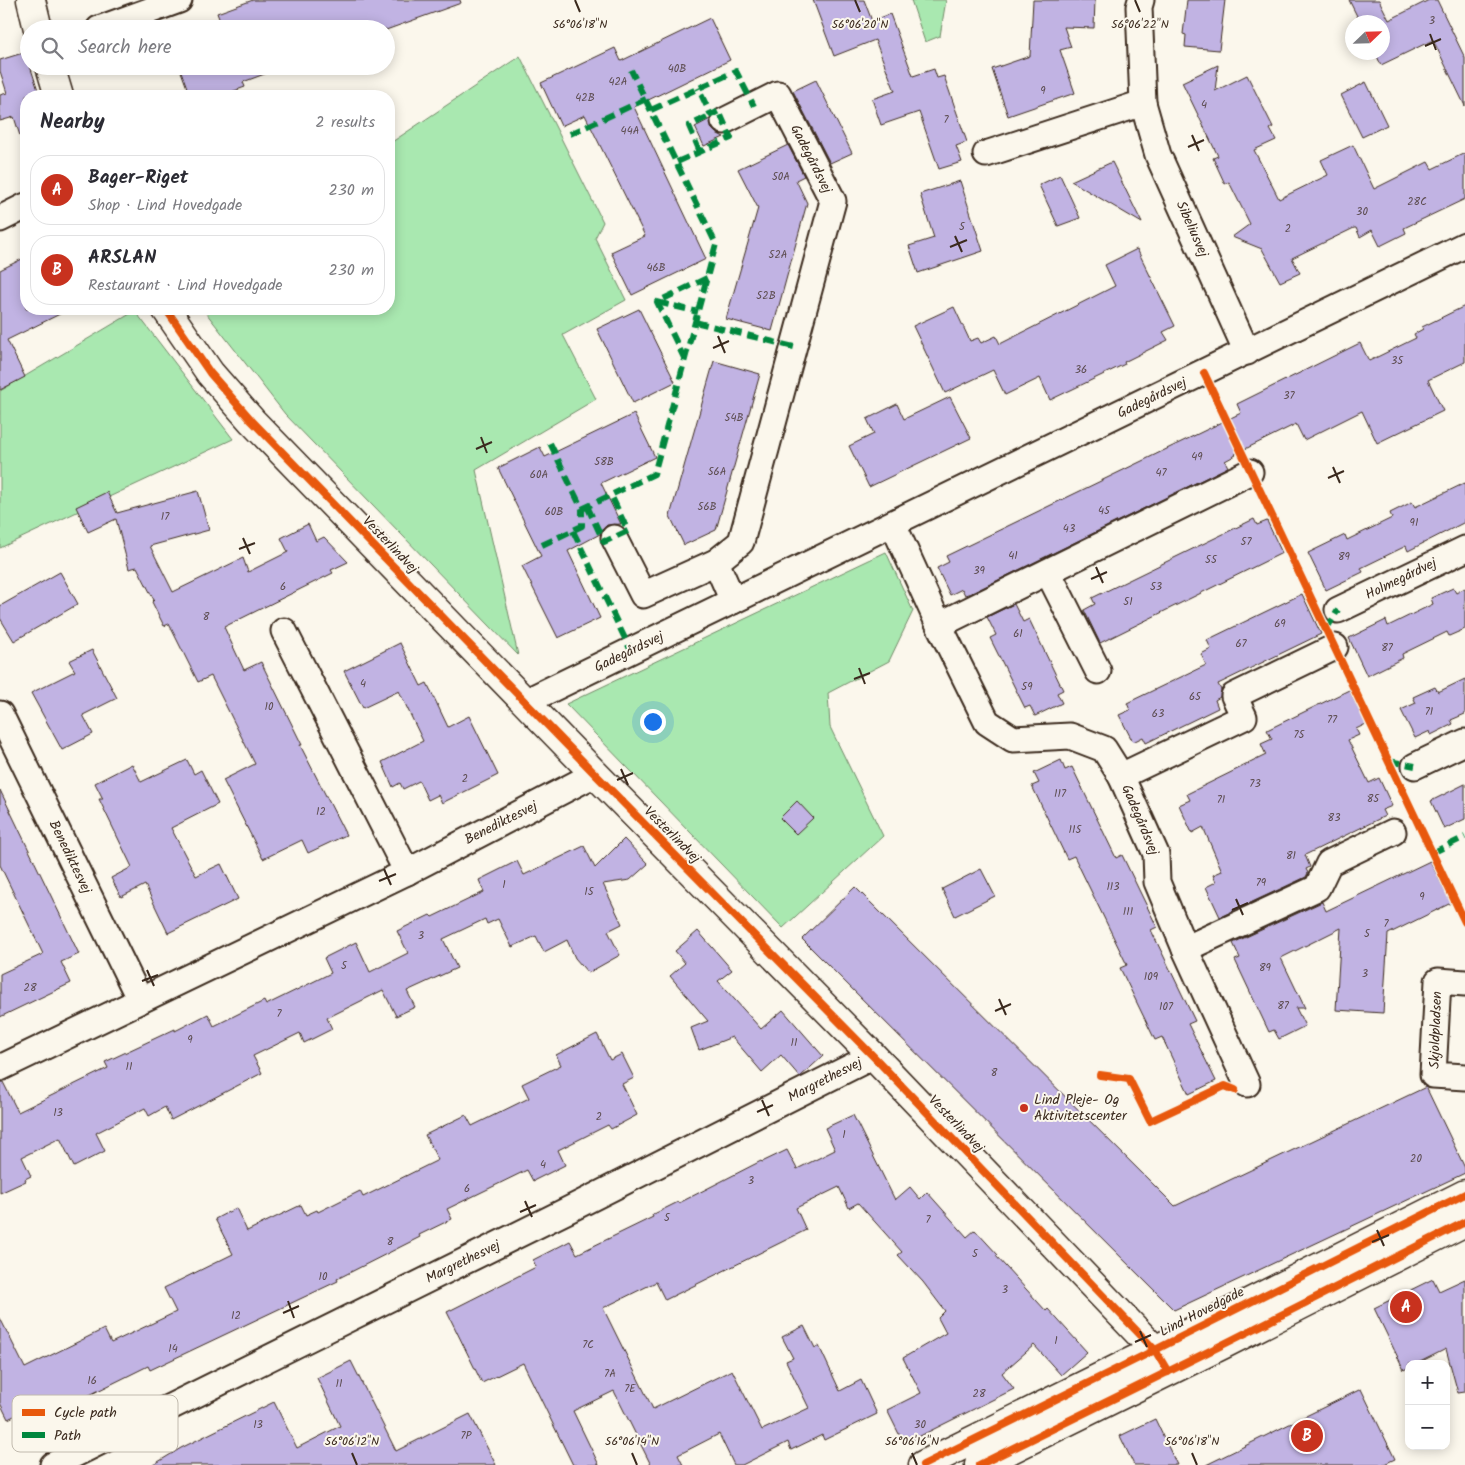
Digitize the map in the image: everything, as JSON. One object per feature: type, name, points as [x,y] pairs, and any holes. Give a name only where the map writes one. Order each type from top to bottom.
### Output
[{"type":"street","points":[[31,0],[36,20]]},
{"type":"street","points":[[124,20],[179,0]]},
{"type":"street","name":"Sibeliusvej","points":[[1141,0],[1139,7],[1143,103],[1158,155],[1247,352]]},
{"type":"street","points":[[53,75],[57,90]]},
{"type":"street","name":"Gadegårdsvej","points":[[614,538],[642,595],[716,562],[741,542],[833,201],[778,94],[724,121]]},
{"type":"street","points":[[986,154],[1143,103]]},
{"type":"street","points":[[0,219],[20,209]]},
{"type":"street","name":"Gadegårdsvej","points":[[525,702],[1465,246]]},
{"type":"street","name":"Vesterlindvej","points":[[170,315],[210,372],[252,420],[595,774],[873,1056],[1161,1361]]},
{"type":"street","points":[[939,625],[1250,472]]},
{"type":"street","name":"Gadegårdsvej","points":[[893,524],[939,625],[987,722],[1013,739],[1070,736],[1104,749],[1121,776],[1156,854],[1157,882],[1185,949],[1247,1084]]},
{"type":"street","name":"Holmegårdvej","points":[[1338,610],[1465,549]]},
{"type":"street","points":[[716,562],[734,601]]},
{"type":"street","points":[[1048,572],[1098,671]]},
{"type":"street","points":[[284,631],[407,872]]},
{"type":"street","name":"Gadegårdsvej","points":[[1121,776],[1244,717],[1234,696],[1334,647]]},
{"type":"street","name":"Benediktesvej","points":[[0,714],[140,1000]]},
{"type":"street","points":[[1415,766],[1465,742]]},
{"type":"street","name":"Benediktesvej","points":[[0,1068],[407,872],[595,774]]},
{"type":"street","points":[[1185,949],[1317,888],[1329,863],[1393,832]]},
{"type":"street","name":"Skjoldpladsen","points":[[1465,983],[1438,981],[1433,1075],[1465,1077]]},
{"type":"street","name":"Margrethesvej","points":[[178,1403],[570,1209],[873,1056]]},
{"type":"street","name":"Lind Hovedgade","points":[[979,1465],[1161,1361],[1465,1194]]},
{"type":"street","name":"Lind Hovedgade","points":[[923,1465],[1161,1361],[1465,1222]]},
{"type":"street","name":"Margrethesvej","points":[[52,1465],[78,1452]]},
{"type":"green space","points":[[911,0],[946,0],[940,36],[925,42]]},
{"type":"green space","points":[[520,56],[603,222],[595,238],[626,300],[563,335],[596,399],[476,470],[518,655],[285,414],[208,315],[395,315],[395,140]]},
{"type":"green space","points":[[128,315],[138,315],[233,439],[0,548],[0,391]]},
{"type":"green space","points":[[886,552],[913,611],[889,661],[828,693],[830,727],[883,836],[783,928],[566,704]]},
{"type":"building","points":[[253,0],[460,0],[461,3],[395,27],[395,20],[220,20],[217,13]]},
{"type":"building","points":[[813,0],[864,0],[872,21],[890,14],[913,76],[934,69],[937,78],[944,76],[967,142],[956,146],[962,162],[939,169],[919,112],[881,125],[872,99],[895,91],[875,40],[834,56]]},
{"type":"building","points":[[1033,0],[1095,0],[1094,28],[1064,27],[1071,47],[1060,50],[1075,93],[1008,116],[992,69],[1030,56]]},
{"type":"building","points":[[1187,0],[1225,0],[1219,50],[1185,47],[1186,35],[1183,34]]},
{"type":"building","points":[[1349,0],[1379,0],[1386,15],[1356,15]]},
{"type":"building","points":[[1429,0],[1437,0],[1465,58],[1465,106],[1433,40],[1381,65],[1379,60],[1390,60],[1390,20]]},
{"type":"building","points":[[710,18],[730,60],[634,107],[706,259],[632,295],[611,252],[645,236],[585,115],[561,126],[541,83],[615,48],[621,61]]},
{"type":"building","points":[[20,54],[20,75],[33,75],[38,90],[20,90],[20,136],[14,117],[0,121],[0,95],[7,93],[0,71],[0,60]]},
{"type":"building","points":[[1218,65],[1215,91],[1247,75],[1273,127],[1270,129],[1276,140],[1254,150],[1279,199],[1328,175],[1321,160],[1353,145],[1374,189],[1428,162],[1432,169],[1465,153],[1465,199],[1404,228],[1406,233],[1380,246],[1372,230],[1360,237],[1356,228],[1354,228],[1292,258],[1300,273],[1280,282],[1262,249],[1232,237],[1250,224],[1229,182],[1225,184],[1213,158],[1218,156],[1182,82]]},
{"type":"building","points":[[182,75],[262,75],[243,82],[245,87],[237,90],[188,90]]},
{"type":"building","points":[[816,80],[852,153],[830,163],[793,91]]},
{"type":"building","points":[[1366,82],[1387,125],[1362,137],[1341,95]]},
{"type":"building","points":[[710,119],[711,128],[724,137],[704,146],[695,127]]},
{"type":"building","points":[[788,145],[804,176],[796,180],[807,203],[772,331],[726,319],[758,208],[738,169]]},
{"type":"building","points":[[1112,162],[1142,223],[1071,181]]},
{"type":"building","points":[[1060,175],[1080,218],[1058,226],[1039,185]]},
{"type":"building","points":[[960,181],[983,251],[918,273],[909,246],[934,238],[920,194]]},
{"type":"building","points":[[1137,249],[1175,326],[1163,332],[1168,340],[1124,362],[1125,364],[1050,400],[1040,378],[1005,395],[993,370],[945,393],[913,326],[954,307],[970,341],[978,338],[981,343],[996,336],[1000,344],[1115,286],[1105,265]]},
{"type":"building","points":[[20,260],[20,315],[58,315],[7,340],[25,377],[0,390],[0,270]]},
{"type":"building","points":[[1465,306],[1465,362],[1428,380],[1443,411],[1377,443],[1362,411],[1304,440],[1296,424],[1235,454],[1225,461],[1228,467],[974,592],[965,595],[962,589],[950,595],[937,568],[949,562],[946,556],[1241,413],[1237,404],[1360,343],[1369,361],[1416,338],[1414,334],[1423,329],[1422,327]]},
{"type":"building","points":[[639,309],[675,382],[633,403],[597,329]]},
{"type":"building","points":[[714,361],[760,374],[716,530],[684,545],[670,516]]},
{"type":"building","points":[[950,397],[971,438],[869,487],[849,446],[874,434],[867,419],[897,404],[904,419]]},
{"type":"building","points":[[634,414],[655,457],[601,483],[621,524],[607,525],[600,534],[568,551],[600,618],[558,638],[522,566],[541,556],[498,468],[540,447],[545,457]]},
{"type":"building","points":[[1465,483],[1465,522],[1408,551],[1406,546],[1361,568],[1363,572],[1326,590],[1308,553],[1345,535],[1347,540],[1392,518],[1390,513],[1412,502],[1415,507]]},
{"type":"building","points":[[198,491],[209,530],[150,546],[173,592],[243,558],[248,572],[288,552],[281,538],[308,524],[316,541],[324,537],[348,562],[331,570],[333,573],[224,627],[244,670],[261,662],[302,745],[300,745],[346,835],[308,853],[302,840],[263,859],[223,780],[255,764],[211,676],[198,682],[169,624],[164,626],[152,602],[154,600],[137,567],[129,569],[116,519],[88,532],[76,507],[107,492],[117,513]]},
{"type":"building","points":[[1254,519],[1257,525],[1267,521],[1282,553],[1100,643],[1084,610],[1095,604],[1092,598]]},
{"type":"building","points":[[60,572],[78,604],[14,641],[0,618],[0,606]]},
{"type":"building","points":[[1453,588],[1456,593],[1465,588],[1465,629],[1449,636],[1447,632],[1402,654],[1403,658],[1367,676],[1349,638],[1386,620],[1388,626],[1433,604],[1431,598]]},
{"type":"building","points":[[1302,594],[1321,634],[1218,684],[1221,690],[1220,697],[1215,700],[1218,708],[1146,743],[1143,737],[1133,742],[1119,715],[1130,710],[1127,703],[1206,665],[1201,654],[1211,649],[1207,640]]},
{"type":"building","points":[[1014,604],[1023,622],[1029,619],[1063,690],[1057,693],[1062,703],[1035,716],[1030,706],[1025,708],[990,638],[996,635],[987,617]]},
{"type":"building","points":[[400,643],[421,686],[427,683],[448,727],[469,716],[498,775],[442,803],[438,795],[428,800],[419,781],[403,789],[400,783],[393,787],[382,762],[423,741],[399,691],[363,708],[344,671]]},
{"type":"building","points":[[92,650],[117,698],[83,715],[93,734],[62,750],[31,693],[75,671],[69,661]]},
{"type":"building","points":[[1465,679],[1465,714],[1451,720],[1453,724],[1431,735],[1430,731],[1415,738],[1401,710],[1416,703],[1413,697],[1435,687],[1438,692]]},
{"type":"building","points":[[1349,690],[1366,724],[1356,729],[1359,735],[1348,740],[1369,783],[1379,778],[1392,806],[1382,810],[1385,816],[1305,855],[1310,867],[1306,869],[1308,873],[1306,877],[1220,917],[1206,887],[1216,882],[1213,875],[1222,871],[1203,827],[1192,833],[1179,805],[1190,800],[1187,794],[1266,755],[1261,744],[1272,739],[1267,730]]},
{"type":"building","points":[[187,760],[194,774],[201,770],[218,804],[171,828],[196,876],[221,864],[238,899],[168,933],[145,885],[121,897],[111,878],[132,867],[99,799],[103,799],[95,783],[132,764],[141,782]]},
{"type":"building","points":[[1061,760],[1065,770],[1072,767],[1116,858],[1122,855],[1157,927],[1151,930],[1195,1021],[1188,1024],[1216,1081],[1189,1094],[1162,1037],[1155,1040],[1120,968],[1127,965],[1074,856],[1067,859],[1032,786],[1039,783],[1034,773]]},
{"type":"building","points":[[1465,784],[1465,819],[1444,829],[1431,801]]},
{"type":"building","points":[[0,790],[79,954],[61,962],[71,983],[0,1017],[0,974],[43,954],[0,865]]},
{"type":"building","points":[[797,801],[813,818],[796,834],[780,818]]},
{"type":"building","points":[[624,839],[648,864],[630,880],[603,884],[622,924],[608,931],[620,955],[588,973],[575,958],[567,940],[544,952],[536,936],[512,947],[498,919],[487,924],[485,919],[443,939],[457,968],[407,991],[415,1007],[396,1016],[383,990],[327,1018],[332,1029],[304,1043],[300,1033],[253,1056],[262,1073],[171,1120],[165,1107],[149,1116],[145,1108],[96,1133],[105,1151],[74,1167],[60,1138],[22,1157],[31,1176],[25,1179],[26,1181],[0,1193],[0,1082],[3,1082],[18,1112],[108,1068],[105,1062],[208,1014],[214,1026],[264,1001],[266,1005],[331,973],[324,958],[356,942],[370,972],[408,953],[397,931],[430,915],[432,917],[484,892],[479,880],[517,861],[524,875],[584,846],[595,868]]},
{"type":"building","points":[[1430,861],[1451,903],[1388,934],[1383,1013],[1336,1010],[1341,928],[1281,958],[1305,1008],[1296,1008],[1305,1026],[1279,1039],[1274,1030],[1269,1032],[1235,960],[1240,958],[1233,943],[1322,902],[1326,911]]},
{"type":"building","points":[[981,869],[995,896],[955,916],[942,889]]},
{"type":"building","name":"Lind Pleje- Og Aktivitetscenter","points":[[855,887],[1175,1206],[1426,1087],[1465,1168],[1465,1173],[1174,1310],[802,939]]},
{"type":"building","points":[[698,931],[732,970],[718,981],[761,1029],[783,1010],[823,1056],[800,1077],[781,1055],[762,1072],[732,1037],[699,1050],[691,1028],[708,1021],[670,976],[685,963],[675,951]]},
{"type":"building","points":[[597,1034],[610,1060],[622,1054],[634,1078],[622,1084],[637,1115],[611,1129],[608,1125],[558,1150],[565,1165],[533,1181],[527,1170],[447,1209],[452,1219],[419,1235],[420,1237],[337,1279],[338,1281],[150,1370],[148,1366],[89,1395],[12,1395],[12,1417],[8,1419],[0,1403],[0,1318],[25,1368],[104,1329],[111,1343],[176,1312],[164,1288],[233,1254],[215,1219],[236,1208],[247,1231],[301,1205],[306,1215],[317,1210],[318,1212],[360,1191],[363,1197],[438,1160],[425,1135],[466,1115],[472,1126],[529,1098],[522,1084],[561,1065],[556,1055]]},
{"type":"building","points":[[853,1115],[895,1200],[910,1187],[920,1199],[927,1192],[967,1237],[975,1230],[1046,1311],[1048,1309],[1087,1352],[1061,1375],[1034,1345],[1002,1373],[1014,1389],[904,1444],[887,1410],[921,1393],[903,1358],[946,1333],[938,1318],[945,1311],[923,1282],[898,1255],[902,1252],[858,1203],[849,1208],[839,1187],[796,1208],[806,1230],[665,1300],[656,1282],[603,1308],[653,1409],[732,1370],[762,1430],[809,1408],[786,1361],[793,1358],[782,1337],[804,1326],[815,1348],[819,1346],[840,1391],[861,1380],[877,1414],[824,1440],[822,1435],[791,1450],[788,1442],[742,1465],[734,1465],[719,1434],[678,1455],[683,1465],[651,1465],[614,1391],[573,1411],[599,1465],[573,1465],[523,1363],[482,1383],[447,1312],[536,1267],[533,1260],[570,1241],[577,1254],[653,1217],[652,1215],[678,1202],[787,1150],[797,1169],[835,1150],[825,1128]]},
{"type":"building","points":[[1433,1279],[1439,1291],[1465,1279],[1465,1392],[1458,1393],[1446,1349],[1424,1360],[1405,1360],[1404,1370],[1374,1308]]},
{"type":"building","points":[[351,1361],[396,1451],[470,1414],[496,1465],[153,1465],[174,1452],[178,1452],[181,1448],[274,1402],[297,1448],[340,1426],[317,1378]]},
{"type":"building","points":[[1361,1389],[1395,1459],[1382,1465],[1206,1465]]},
{"type":"building","points":[[1155,1419],[1177,1465],[1134,1465],[1120,1436]]},
{"type":"marked path","points":[[550,443],[582,509],[654,474],[716,244],[631,70]]},
{"type":"marked path","points":[[651,110],[736,71],[754,106]]},
{"type":"marked path","points":[[677,162],[731,138],[719,111],[711,115],[698,88]]},
{"type":"marked path","points":[[570,134],[646,99]]},
{"type":"marked path","points":[[700,152],[689,126],[711,115]]},
{"type":"marked path","points":[[685,360],[657,302],[707,278]]},
{"type":"marked path","points":[[657,302],[698,312]]},
{"type":"marked path","points":[[695,322],[794,347]]},
{"type":"marked path","points":[[587,506],[604,542],[628,531],[611,495]]},
{"type":"marked path","points":[[542,545],[582,526],[582,509]]},
{"type":"marked path","points":[[573,531],[631,651]]},
{"type":"marked path","points":[[1326,630],[1338,610]]},
{"type":"marked path","points":[[1389,761],[1415,766]]},
{"type":"marked path","points":[[1432,853],[1465,837]]},
{"type":"cycle path","points":[[170,315],[210,373],[252,421],[595,774],[873,1056],[1155,1350],[1168,1372]]},
{"type":"cycle path","points":[[1204,373],[1465,922]]},
{"type":"cycle path","points":[[1100,1075],[1129,1079],[1150,1121],[1225,1086],[1235,1090]]},
{"type":"cycle path","points":[[923,1465],[1465,1194]]},
{"type":"cycle path","points":[[979,1465],[1465,1222]]},
{"type":"place","name":"Lind Pleje- Og Aktivitetscenter","points":[[1024,1108]]},
{"type":"place","name":"Bager-Riget","points":[[1406,1307]]},
{"type":"place","name":"ARSLAN","points":[[1307,1436]]}]
